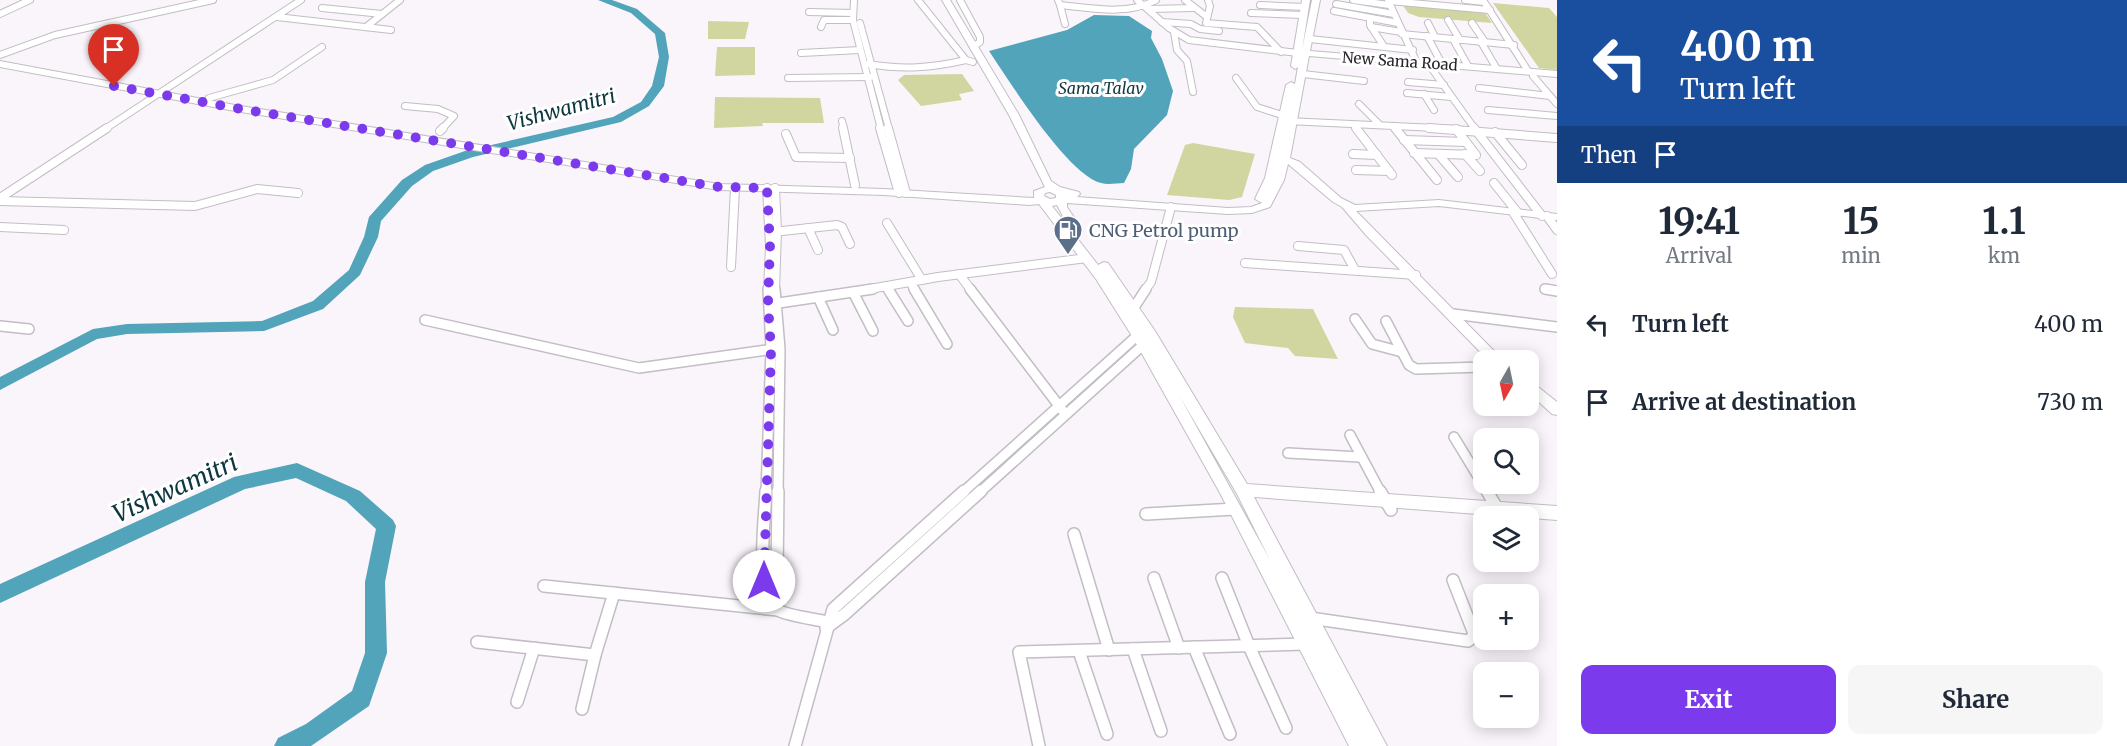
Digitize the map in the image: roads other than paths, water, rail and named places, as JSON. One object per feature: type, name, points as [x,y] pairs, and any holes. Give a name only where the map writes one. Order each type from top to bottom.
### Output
[{"type":"main road","points":[[939,0],[970,61],[1012,121]]},
{"type":"main road","points":[[946,0],[1022,141],[1047,183],[1059,195],[1064,213],[1133,309],[1146,339]]},
{"type":"main road","points":[[1059,195],[1213,206],[1248,205],[1262,196],[1280,154],[1303,54],[1310,36],[1316,0]]},
{"type":"main road","points":[[1287,119],[1303,74],[1305,8],[1314,12]]},
{"type":"main road","name":"New Sama Road","points":[[1303,54],[1416,61],[1557,76]]},
{"type":"main road","points":[[1,58],[163,92],[558,152],[594,162],[735,188],[855,185],[1029,202],[1040,196],[1045,189],[1059,195],[1228,211],[1260,208],[1270,200],[1282,170],[1280,154]]},
{"type":"main road","points":[[163,92],[209,98],[237,105]]},
{"type":"main road","points":[[436,135],[543,158],[594,162],[719,181],[774,187],[901,190]]},
{"type":"main road","points":[[1022,141],[1040,196],[1146,339],[1310,618],[1377,746]]},
{"type":"main road","points":[[1280,154],[1310,175],[1337,201],[1348,206],[1439,203],[1549,216]]},
{"type":"main road","points":[[1280,154],[1317,175],[1493,350]]},
{"type":"main road","points":[[1282,170],[1294,170],[1310,175]]},
{"type":"main road","points":[[1457,315],[1487,350]]},
{"type":"main road","points":[[1539,394],[1557,410]]},
{"type":"main road","points":[[1539,401],[1557,417]]},
{"type":"main road","points":[[1242,499],[1473,507]]},
{"type":"main road","points":[[1242,499],[1306,644],[1359,746]]},
{"type":"main road","points":[[1388,505],[1473,512]]},
{"type":"main road","points":[[1539,512],[1557,513]]},
{"type":"main road","points":[[1539,518],[1557,519]]},
{"type":"street","points":[[0,14],[30,0]]},
{"type":"street","points":[[1,58],[46,38],[213,0]]},
{"type":"street","points":[[0,199],[301,0]]},
{"type":"street","points":[[366,27],[400,0]]},
{"type":"street","points":[[854,0],[853,15],[866,76],[880,110]]},
{"type":"street","points":[[918,0],[970,61]]},
{"type":"street","points":[[960,0],[980,37],[980,42],[973,47]]},
{"type":"street","points":[[1096,0],[1102,8]]},
{"type":"street","points":[[1137,0],[1174,32],[1188,40],[1303,54]]},
{"type":"street","points":[[1147,8],[1156,0]]},
{"type":"street","points":[[1185,0],[1207,17]]},
{"type":"street","points":[[1208,0],[1210,6],[1206,23],[1257,27],[1281,52]]},
{"type":"street","points":[[1353,0],[1490,10]]},
{"type":"street","points":[[1465,0],[1484,1],[1514,45],[1530,74],[1553,99]]},
{"type":"street","points":[[1175,2],[1180,8]]},
{"type":"street","points":[[1394,14],[1336,2],[1334,14],[1398,23]]},
{"type":"street","points":[[1389,2],[1402,33],[1413,50],[1416,61]]},
{"type":"street","points":[[1065,24],[1059,3],[1102,8],[1193,8]]},
{"type":"street","points":[[1260,5],[1305,8]]},
{"type":"street","points":[[322,8],[382,14]]},
{"type":"street","points":[[1251,13],[1305,8]]},
{"type":"street","points":[[809,12],[857,14],[901,190]]},
{"type":"street","points":[[821,27],[824,20],[853,15]]},
{"type":"street","points":[[277,17],[391,30]]},
{"type":"street","points":[[1370,18],[1371,27],[1383,45]]},
{"type":"street","points":[[1448,20],[1467,66]]},
{"type":"street","points":[[1162,22],[1189,24],[1202,30],[1219,31]]},
{"type":"street","points":[[1473,22],[1499,69]]},
{"type":"street","points":[[1428,23],[1435,37]]},
{"type":"street","points":[[1371,27],[1402,33],[1514,45]]},
{"type":"street","points":[[1174,32],[1177,50],[1187,61],[1193,92]]},
{"type":"street","points":[[1310,36],[1359,38]]},
{"type":"street","points":[[1310,36],[1413,50]]},
{"type":"street","points":[[1426,36],[1442,64]]},
{"type":"street","points":[[209,98],[273,80],[322,46]]},
{"type":"street","points":[[801,53],[860,50]]},
{"type":"street","points":[[863,63],[899,69],[970,61]]},
{"type":"street","points":[[1427,62],[1476,131],[1549,216],[1557,230]]},
{"type":"street","points":[[1303,74],[1364,81]]},
{"type":"street","points":[[788,78],[874,77]]},
{"type":"street","points":[[1236,78],[1257,107],[1287,119],[1554,137],[1557,144]]},
{"type":"street","points":[[1407,82],[1444,86]]},
{"type":"street","points":[[1479,88],[1553,99]]},
{"type":"street","points":[[1553,99],[1557,92]]},
{"type":"street","points":[[1407,93],[1451,97]]},
{"type":"street","points":[[1424,94],[1434,110]]},
{"type":"street","points":[[1359,104],[1380,125]]},
{"type":"street","points":[[405,106],[448,112],[454,116],[436,135]]},
{"type":"street","points":[[1488,110],[1557,116]]},
{"type":"street","points":[[842,121],[855,185]]},
{"type":"street","points":[[1354,125],[1391,173],[1356,170]]},
{"type":"street","points":[[1394,126],[1437,180]]},
{"type":"street","points":[[1414,153],[1476,155],[1456,129]]},
{"type":"street","points":[[1495,132],[1522,165]]},
{"type":"street","points":[[786,134],[794,156],[850,158]]},
{"type":"street","points":[[1404,140],[1466,142]]},
{"type":"street","points":[[1353,154],[1377,155]]},
{"type":"street","points":[[1438,154],[1458,177]]},
{"type":"street","points":[[1466,154],[1480,171]]},
{"type":"street","points":[[1494,183],[1516,213],[1552,274]]},
{"type":"street","points":[[774,187],[771,304],[776,349],[777,575],[769,599],[778,610]]},
{"type":"street","points":[[730,267],[735,188]]},
{"type":"street","points":[[0,199],[195,206],[257,189],[298,192]]},
{"type":"street","points":[[1133,309],[1151,282],[1171,207]]},
{"type":"street","points":[[887,223],[922,280]]},
{"type":"street","points":[[774,232],[840,226],[850,244]]},
{"type":"street","points":[[0,227],[64,230]]},
{"type":"street","points":[[808,228],[818,250]]},
{"type":"street","points":[[1299,246],[1344,250],[1355,270]]},
{"type":"street","points":[[771,304],[959,274],[1087,258]]},
{"type":"street","points":[[1245,263],[1414,274]]},
{"type":"street","points":[[959,274],[1062,410]]},
{"type":"street","points":[[910,282],[947,344]]},
{"type":"street","points":[[887,286],[908,321]]},
{"type":"street","points":[[1545,289],[1557,291]]},
{"type":"street","points":[[854,292],[873,331]]},
{"type":"street","points":[[818,297],[833,330]]},
{"type":"street","points":[[1457,315],[1557,327]]},
{"type":"street","points":[[1355,319],[1369,344],[1402,352]]},
{"type":"street","points":[[425,320],[639,369],[776,349]]},
{"type":"street","points":[[1386,321],[1409,365],[1416,369],[1473,368]]},
{"type":"street","points":[[0,326],[29,329]]},
{"type":"street","points":[[795,746],[827,625],[845,614],[1062,410],[1146,339]]},
{"type":"street","points":[[1350,435],[1360,458],[1388,505]]},
{"type":"street","points":[[1454,437],[1496,506]]},
{"type":"street","points":[[1288,453],[1360,458]]},
{"type":"street","points":[[1146,514],[1242,499]]},
{"type":"street","points":[[1074,534],[1109,650]]},
{"type":"street","points":[[1154,578],[1179,648]]},
{"type":"street","points":[[1222,578],[1249,646],[1287,728]]},
{"type":"street","points":[[1310,618],[1468,641],[1474,636],[1473,631],[1453,580]]},
{"type":"street","points":[[544,586],[778,610],[827,625]]},
{"type":"street","points":[[582,709],[595,655],[614,593]]},
{"type":"street","points":[[477,642],[595,655]]},
{"type":"street","points":[[1039,746],[1019,652],[1306,644]]},
{"type":"street","points":[[1194,647],[1230,735]]},
{"type":"street","points":[[517,702],[534,648]]},
{"type":"street","points":[[1133,649],[1161,731]]},
{"type":"street","points":[[1079,651],[1107,734]]},
{"type":"water","name":"Sama Talav","points":[[1094,15],[1129,16],[1152,31],[1151,38],[1162,59],[1173,91],[1167,115],[1134,149],[1131,169],[1124,183],[1101,183],[1087,176],[1072,163],[1040,125],[989,51],[1067,30]]},
{"type":"waterway","name":"Vishwamitri","points":[[0,384],[93,334],[127,329],[264,326],[318,305],[355,272],[371,237],[374,220],[407,183],[429,168],[469,154],[617,120],[645,104],[658,86],[664,57],[660,33],[634,11],[603,0]]},
{"type":"waterway","name":"Vishwamitri","points":[[0,594],[241,482],[297,470],[353,496],[386,526],[375,582],[376,653],[361,698],[314,732],[286,746]]},
{"type":"place","name":"CNG Petrol pump","points":[[1068,256]]}]
